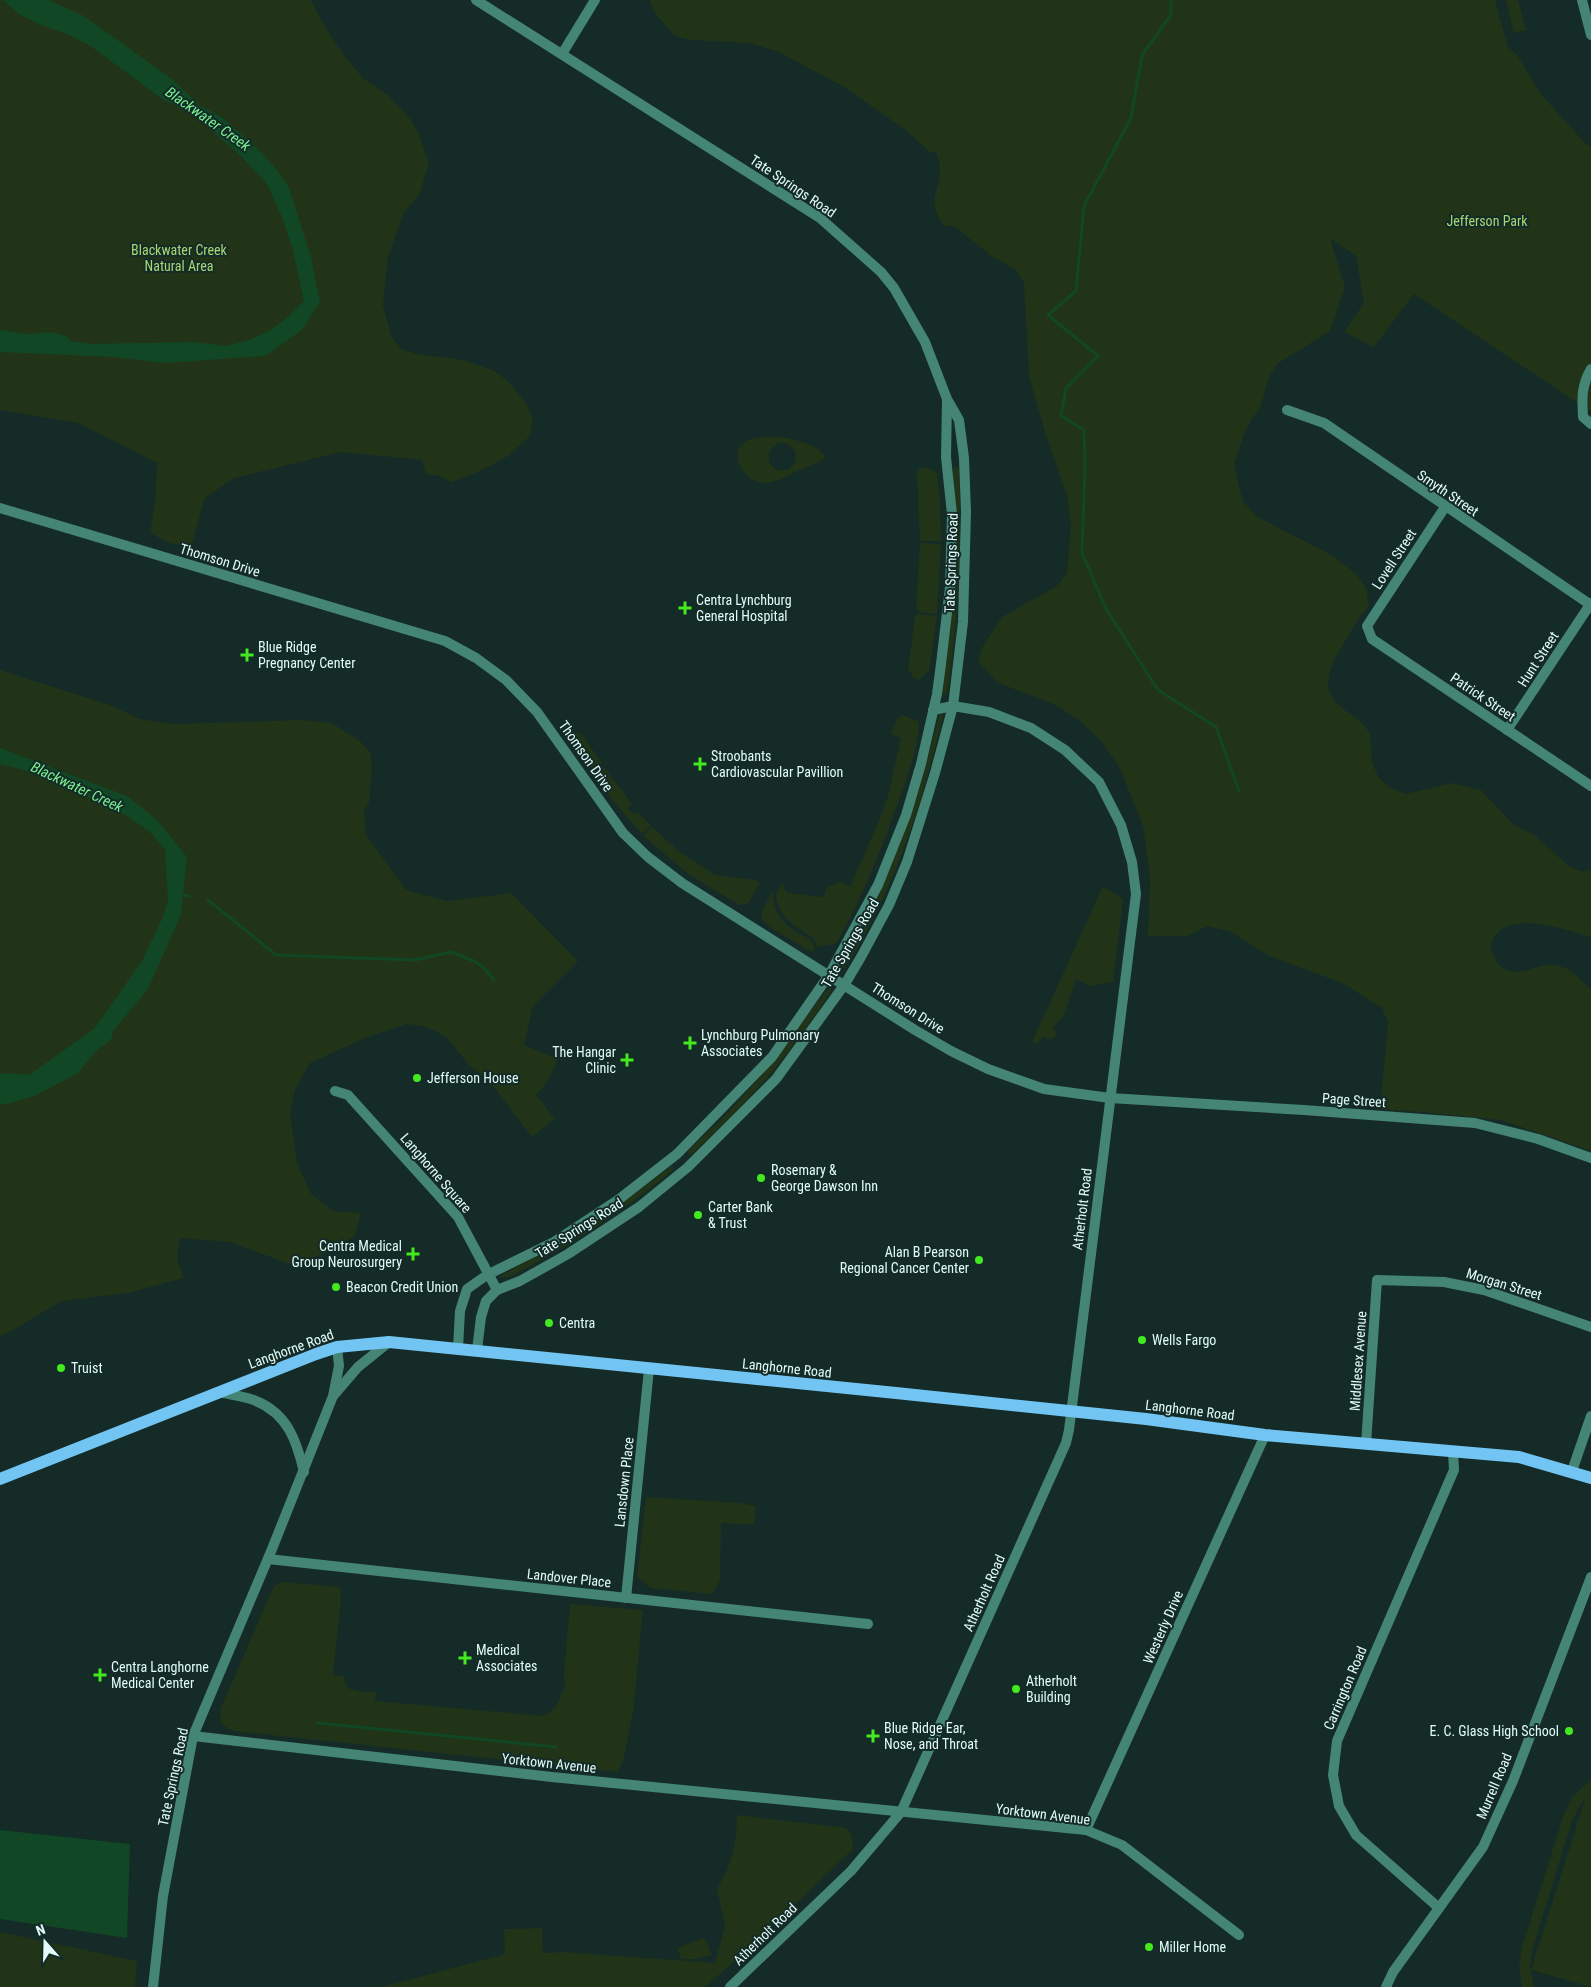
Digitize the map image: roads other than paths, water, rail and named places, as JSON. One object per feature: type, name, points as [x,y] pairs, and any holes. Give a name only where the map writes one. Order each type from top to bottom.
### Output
[{"type":"main road","name":"Langhorne Road","points":[[0,1479],[218,1392],[337,1347],[389,1342],[896,1393],[1071,1413],[1146,1419],[1265,1435],[1519,1457],[1591,1478]]},
{"type":"street","name":"Tate Springs Road","points":[[476,0],[820,218],[881,272],[894,288],[925,342],[947,398],[959,420],[964,458],[966,512],[963,622],[953,706],[935,773],[907,862],[889,905],[845,984],[776,1079],[688,1167],[639,1207],[568,1254],[520,1280],[496,1290]]},
{"type":"street","points":[[562,54],[595,0]]},
{"type":"street","points":[[1582,0],[1591,36]]},
{"type":"street","points":[[1587,420],[1582,391],[1585,379],[1591,369]]},
{"type":"street","name":"Tate Springs Road","points":[[458,1348],[460,1311],[467,1289],[487,1275],[554,1242],[618,1200],[677,1154],[772,1056],[829,975],[878,885],[906,815],[921,764],[937,694],[950,587],[952,514],[946,457],[947,398]]},
{"type":"street","name":"Smyth Street","points":[[1287,410],[1324,423],[1445,507],[1591,604]]},
{"type":"street","name":"Lovell Street","points":[[1367,626],[1445,507]]},
{"type":"street","name":"Thomson Drive","points":[[0,508],[444,641],[476,658],[506,680],[538,712],[623,833],[648,857],[682,884],[951,1051],[988,1069],[1044,1089],[1110,1098]]},
{"type":"street","name":"Hunt Street","points":[[1508,730],[1591,604]]},
{"type":"street","name":"Patrick Street","points":[[1367,626],[1372,639],[1591,786]]},
{"type":"street","name":"Atherholt Road","points":[[937,694],[953,706]]},
{"type":"street","name":"Atherholt Road","points":[[730,1987],[851,1871],[901,1812],[1066,1443],[1071,1413],[1136,894],[1132,862],[1122,825],[1099,782],[1065,750],[1031,728],[989,712],[953,706],[933,710]]},
{"type":"street","name":"Langhorne Square","points":[[335,1091],[348,1096],[458,1217],[474,1243],[487,1275],[496,1290]]},
{"type":"street","name":"Page Street","points":[[1110,1098],[1475,1123],[1538,1139],[1591,1158]]},
{"type":"street","name":"Morgan Street","points":[[1377,1280],[1444,1282],[1484,1290],[1591,1326]]},
{"type":"street","name":"Middlesex Avenue","points":[[1366,1444],[1377,1280]]},
{"type":"street","points":[[477,1350],[483,1309],[486,1301],[496,1290]]},
{"type":"street","name":"Tate Springs Road","points":[[333,1396],[358,1367],[389,1342]]},
{"type":"street","name":"Tate Springs Road","points":[[153,1987],[163,1896],[193,1736],[304,1472],[333,1396],[339,1366],[337,1347]]},
{"type":"street","name":"Lansdown Place","points":[[626,1598],[649,1369]]},
{"type":"street","points":[[218,1392],[258,1402],[273,1412],[287,1426],[298,1445],[304,1472]]},
{"type":"street","points":[[1572,1471],[1591,1416]]},
{"type":"street","name":"Westerly Drive","points":[[1086,1830],[1265,1435]]},
{"type":"street","name":"Carrington Road","points":[[1439,1908],[1356,1836],[1339,1806],[1333,1775],[1337,1741],[1454,1470],[1453,1452]]},
{"type":"street","name":"Landover Place","points":[[268,1559],[868,1624]]},
{"type":"street","name":"Murrell Road","points":[[1386,1987],[1393,1972],[1483,1847],[1513,1781],[1591,1577]]},
{"type":"street","name":"Yorktown Avenue","points":[[193,1736],[552,1778],[1086,1830],[1122,1845],[1239,1935]]},
{"type":"water","points":[[3,0],[49,0],[84,16],[172,79],[199,105],[223,118],[262,153],[289,188],[311,257],[320,302],[302,330],[265,356],[164,363],[114,357],[0,352],[0,330],[28,334],[51,332],[66,336],[71,341],[90,344],[194,342],[226,346],[249,340],[271,330],[304,301],[293,250],[282,217],[267,184],[243,158],[199,119],[161,98],[92,47],[72,36],[41,25],[19,14]]},
{"type":"water","points":[[0,748],[127,796],[157,820],[187,857],[181,914],[148,989],[78,1073],[35,1096],[3,1105],[0,1104],[0,1078],[50,1077],[74,1065],[88,1038],[142,961],[162,919],[168,900],[165,849],[149,831],[124,814],[80,793],[56,786],[32,772],[0,764]]},
{"type":"water","points":[[0,1830],[130,1844],[127,1938],[0,1919]]},
{"type":"waterway","points":[[1171,0],[1171,15],[1142,55],[1131,118],[1084,206],[1076,291],[1048,315],[1098,356],[1066,388],[1061,416],[1084,430],[1085,467],[1082,553],[1106,609],[1158,690],[1216,727],[1239,791]]},
{"type":"waterway","points":[[180,895],[189,896]]},
{"type":"waterway","points":[[208,900],[276,955],[415,960],[451,952],[474,961],[483,967],[494,980]]},
{"type":"waterway","name":"Blackwater Creek","points":[[0,1083],[33,1084],[103,1034]]},
{"type":"waterway","points":[[318,1723],[556,1747]]},
{"type":"place","name":"Centra Lynchburg General Hospital","points":[[685,608]]},
{"type":"place","name":"Blue Ridge Pregnancy Center","points":[[247,655]]},
{"type":"place","name":"Stroobants Cardiovascular Pavillion","points":[[700,764]]},
{"type":"place","name":"Lynchburg Pulmonary Associates","points":[[690,1043]]},
{"type":"place","name":"The Hangar Clinic","points":[[627,1060]]},
{"type":"place","name":"Jefferson House","points":[[417,1078]]},
{"type":"place","name":"Rosemary & George Dawson Inn","points":[[761,1178]]},
{"type":"place","name":"Carter Bank & Trust","points":[[698,1215]]},
{"type":"place","name":"Centra Medical Group Neurosurgery","points":[[413,1254]]},
{"type":"place","name":"Alan B Pearson Regional Cancer Center","points":[[979,1260]]},
{"type":"place","name":"Beacon Credit Union","points":[[336,1287]]},
{"type":"place","name":"Centra","points":[[549,1323]]},
{"type":"place","name":"Wells Fargo","points":[[1142,1340]]},
{"type":"place","name":"Truist","points":[[61,1368]]},
{"type":"place","name":"Medical Associates","points":[[465,1658]]},
{"type":"place","name":"Centra Langhorne Medical Center","points":[[100,1675]]},
{"type":"place","name":"Atherholt Building","points":[[1016,1689]]},
{"type":"place","name":"E. C. Glass High School","points":[[1569,1731]]},
{"type":"place","name":"Blue Ridge Ear, Nose, and Throat","points":[[873,1736]]},
{"type":"place","name":"Miller Home","points":[[1149,1947]]},
{"type":"park label","name":"Jefferson Park","points":[[1487,221]]},
{"type":"park label","name":"Blackwater Creek Natural Area","points":[[179,258]]}]
